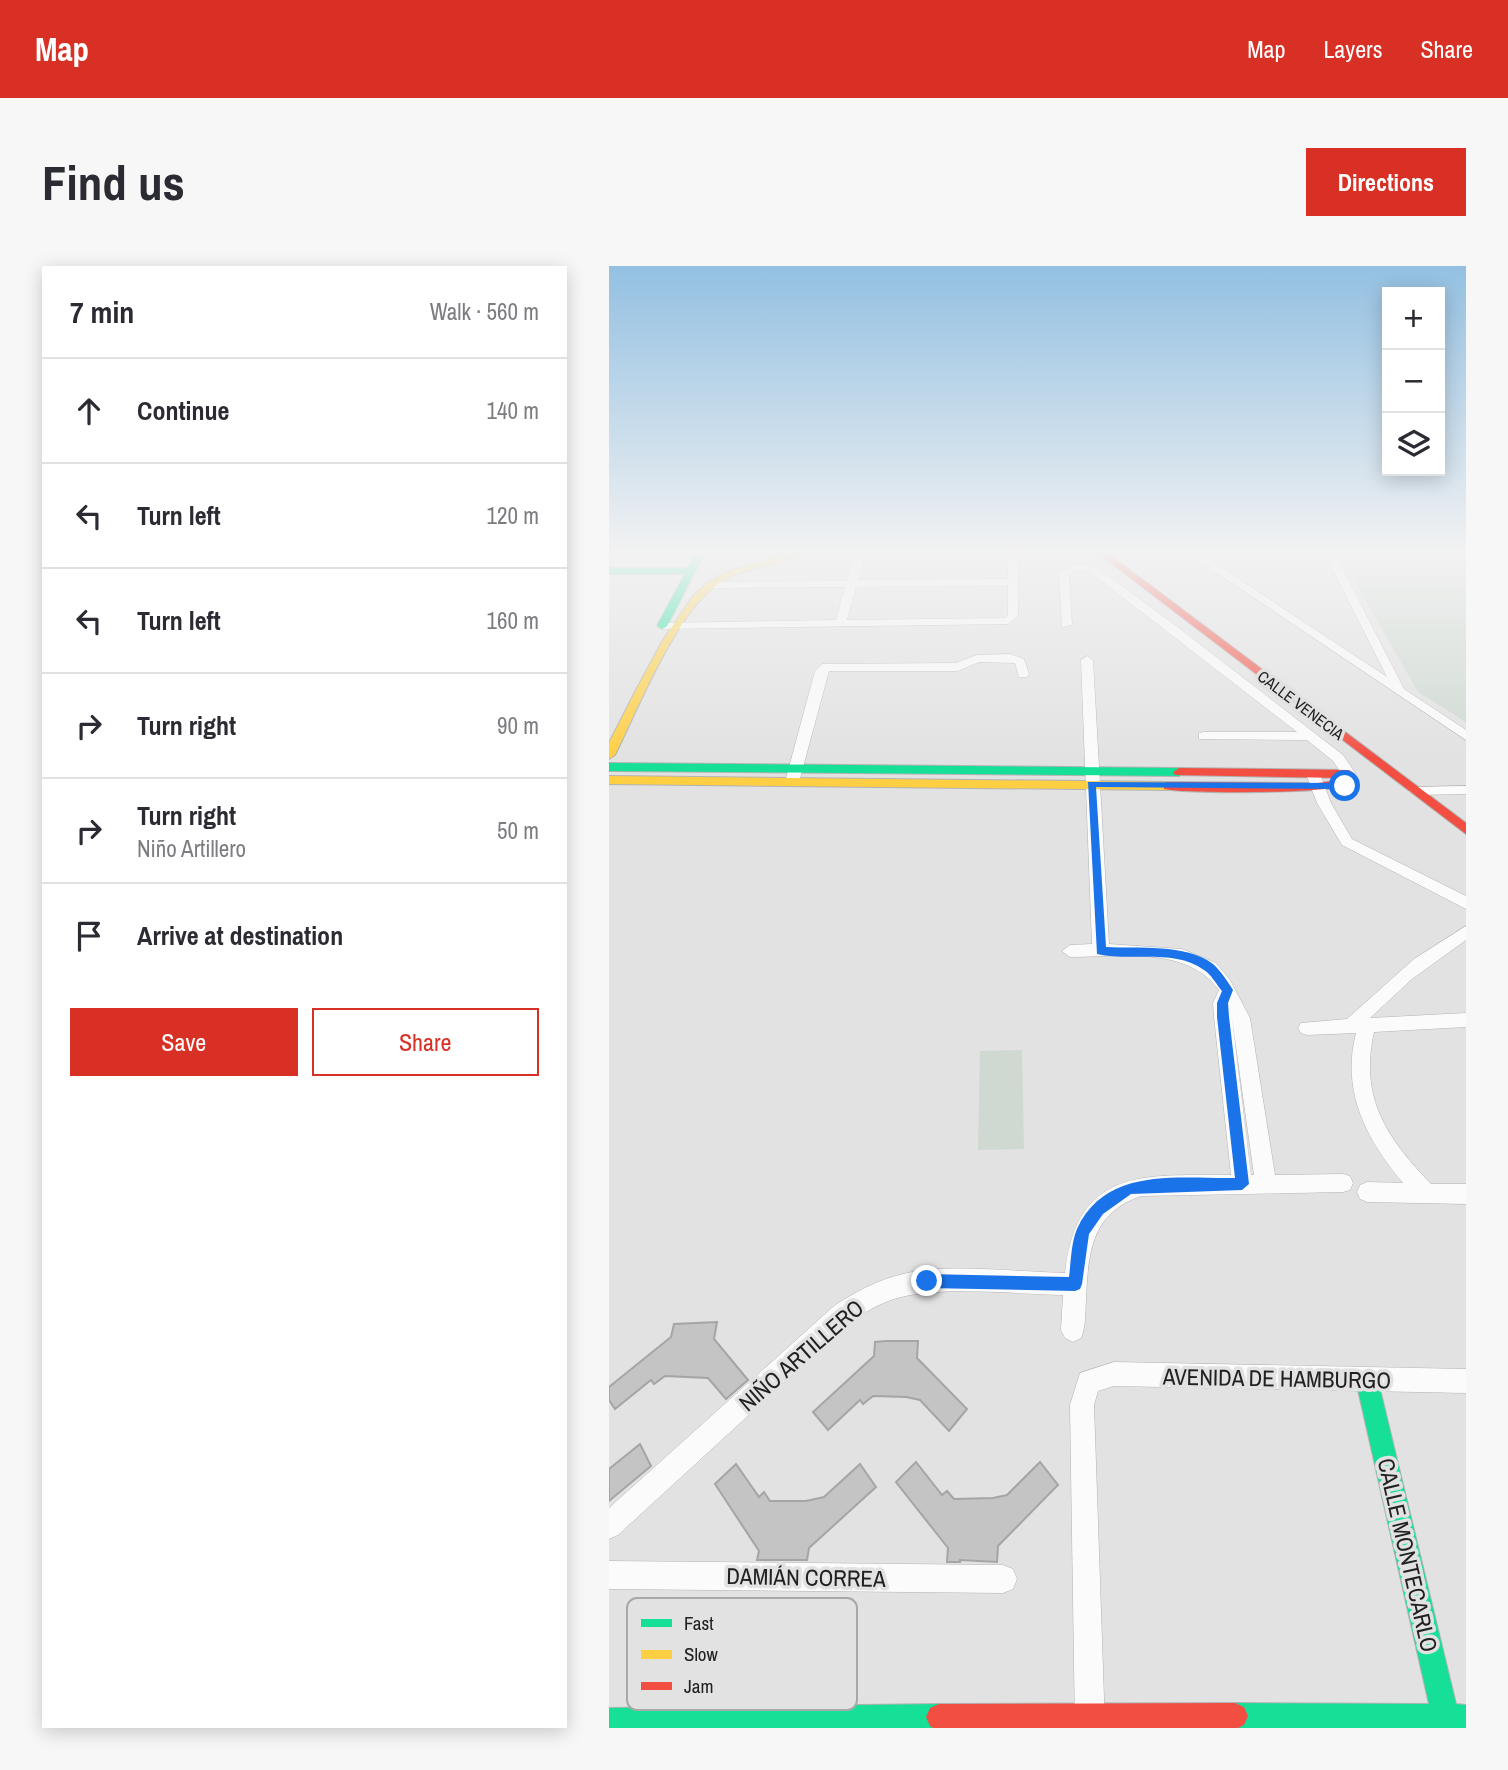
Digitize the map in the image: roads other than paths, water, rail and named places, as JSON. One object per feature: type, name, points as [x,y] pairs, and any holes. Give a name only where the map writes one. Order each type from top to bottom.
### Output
[{"type":"street","points":[[609,755],[671,622]]},
{"type":"street","points":[[609,721],[673,622]]},
{"type":"street","points":[[670,626],[939,622]]},
{"type":"street","points":[[609,780],[641,774],[862,775],[1315,780],[1348,785],[1349,774],[1338,758],[1164,622]]},
{"type":"street","name":"CALLE VENECIA","points":[[1193,622],[1466,830]]},
{"type":"street","points":[[1296,622],[1466,736]]},
{"type":"street","points":[[1364,622],[1399,691]]},
{"type":"street","points":[[794,775],[821,671],[826,667],[961,667],[977,659],[1010,658],[1020,661],[1023,674]]},
{"type":"street","points":[[1087,660],[1101,951]]},
{"type":"street","points":[[1205,736],[1309,736]]},
{"type":"street","points":[[609,767],[641,774]]},
{"type":"street","points":[[1315,780],[1347,842],[1466,903]]},
{"type":"street","points":[[1416,791],[1466,790]]},
{"type":"street","points":[[1427,1194],[1403,1169],[1384,1143],[1370,1117],[1361,1091],[1358,1067],[1359,1025],[1379,996],[1466,932]]},
{"type":"street","points":[[1070,951],[1172,954],[1209,967],[1234,998],[1241,1018],[1266,1184]]},
{"type":"street","points":[[1227,990],[1222,1003],[1223,1017],[1242,1184]]},
{"type":"street","points":[[1307,1028],[1466,1020]]},
{"type":"street","points":[[1073,1330],[1075,1284],[1083,1232],[1098,1209],[1128,1189],[1141,1186],[1343,1183]]},
{"type":"street","points":[[1367,1192],[1466,1194]]},
{"type":"street","name":"NIÑO ARTILLERO","points":[[609,1526],[842,1314],[870,1295],[906,1283],[927,1281],[1075,1284]]},
{"type":"street","name":"AVENIDA DE HAMBURGO","points":[[1090,1721],[1082,1405],[1090,1382],[1114,1374],[1466,1381]]},
{"type":"street","name":"CALLE MONTECARLO","points":[[1367,1381],[1447,1723]]},
{"type":"street","name":"DAMIÁN CORREA","points":[[609,1574],[1003,1579]]},
{"type":"street","points":[[609,1721],[1447,1723],[1466,1718]]}]
